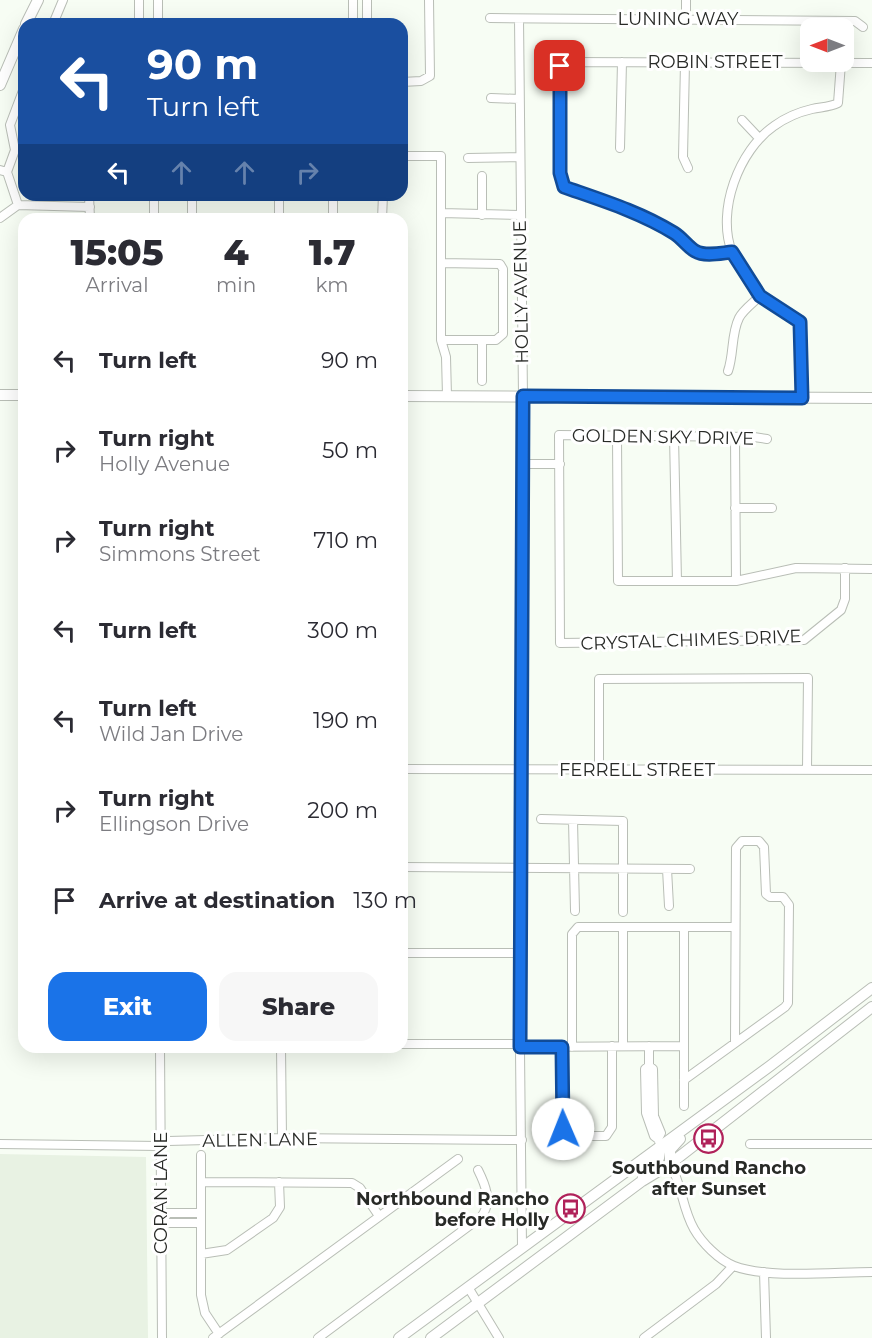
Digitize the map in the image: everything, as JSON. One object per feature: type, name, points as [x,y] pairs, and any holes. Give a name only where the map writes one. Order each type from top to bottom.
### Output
[{"type":"main road","points":[[29,18],[38,0]]},
{"type":"main road","points":[[0,85],[18,43]]},
{"type":"main road","points":[[0,395],[18,395]]},
{"type":"main road","points":[[408,396],[872,398]]},
{"type":"main road","points":[[399,1338],[659,1142],[689,1125],[872,988]]},
{"type":"main road","points":[[431,1338],[642,1181],[670,1164],[872,1007]]},
{"type":"main road","points":[[858,1019],[872,1020]]},
{"type":"main road","points":[[670,1164],[671,1147],[686,1135],[689,1125]]},
{"type":"main road","points":[[642,1181],[645,1170],[659,1158],[659,1142]]},
{"type":"street","points":[[56,18],[63,0]]},
{"type":"street","points":[[139,0],[139,18]]},
{"type":"street","points":[[158,0],[158,18]]},
{"type":"street","points":[[353,0],[353,18]]},
{"type":"street","points":[[367,0],[367,18]]},
{"type":"street","points":[[408,82],[427,80],[430,73],[429,0]]},
{"type":"street","points":[[686,0],[686,19]]},
{"type":"street","name":"LUNING WAY","points":[[490,18],[855,21],[863,27]]},
{"type":"street","name":"HOLLY AVENUE","points":[[519,19],[519,215],[523,396],[522,869],[519,953],[522,1246]]},
{"type":"street","name":"ROBIN STREET","points":[[732,252],[708,254],[695,251],[686,240],[673,232],[626,209],[564,187],[560,173],[560,66],[566,62],[800,63]]},
{"type":"street","points":[[620,148],[622,62]]},
{"type":"street","points":[[685,63],[682,157],[688,168]]},
{"type":"street","name":"ROBIN STREET","points":[[854,63],[872,63]]},
{"type":"street","points":[[802,398],[800,322],[760,296],[732,252],[728,227],[732,189],[746,154],[759,138],[792,116],[838,103],[840,72]]},
{"type":"street","points":[[491,98],[519,99]]},
{"type":"street","points":[[18,104],[10,126],[15,150],[4,171],[18,205]]},
{"type":"street","points":[[742,120],[759,138]]},
{"type":"street","points":[[408,156],[441,156],[441,340],[446,357],[447,396]]},
{"type":"street","points":[[468,158],[519,157]]},
{"type":"street","points":[[482,176],[482,215]]},
{"type":"street","points":[[90,201],[90,213]]},
{"type":"street","points":[[0,218],[18,205],[90,207]]},
{"type":"street","points":[[442,213],[519,215]]},
{"type":"street","points":[[441,264],[500,264],[503,269],[503,334],[500,337],[482,340],[441,340]]},
{"type":"street","points":[[728,371],[734,356],[734,338],[740,316],[760,296]]},
{"type":"street","points":[[482,340],[482,381]]},
{"type":"street","name":"GOLDEN SKY DRIVE","points":[[560,464],[559,435],[735,436],[767,439]]},
{"type":"street","points":[[617,436],[618,581],[736,581],[796,568],[872,569]]},
{"type":"street","points":[[674,436],[677,581]]},
{"type":"street","points":[[735,436],[736,581]]},
{"type":"street","points":[[523,464],[560,464]]},
{"type":"street","name":"CRYSTAL CHIMES DRIVE","points":[[560,464],[560,644],[804,640],[841,610],[845,599],[845,568]]},
{"type":"street","points":[[735,508],[772,508]]},
{"type":"street","points":[[599,770],[599,679],[808,678],[807,769]]},
{"type":"street","name":"FERRELL STREET","points":[[408,769],[872,770]]},
{"type":"street","points":[[541,819],[623,820],[623,912]]},
{"type":"street","points":[[573,820],[575,911]]},
{"type":"street","points":[[684,1080],[788,1003],[787,900],[766,894],[763,843],[742,840],[738,843],[735,927],[735,1042]]},
{"type":"street","points":[[408,867],[690,869]]},
{"type":"street","points":[[667,869],[669,906]]},
{"type":"street","points":[[572,1047],[574,930],[578,927],[735,927]]},
{"type":"street","points":[[623,1046],[624,927]]},
{"type":"street","points":[[684,927],[684,1106]]},
{"type":"street","points":[[408,953],[519,953]]},
{"type":"street","points":[[408,1044],[562,1047],[684,1046]]},
{"type":"street","points":[[562,1047],[563,1129],[565,1133],[606,1136],[610,1133],[612,1046]]},
{"type":"street","points":[[649,1046],[649,1066],[653,1069],[654,1116],[661,1133],[659,1142]]},
{"type":"street","name":"CORAN LANE","points":[[160,1053],[162,1338]]},
{"type":"street","points":[[281,1053],[282,1138]]},
{"type":"street","name":"ALLEN LANE","points":[[0,1144],[160,1146],[168,1141],[282,1138],[522,1140]]},
{"type":"street","points":[[750,1144],[872,1144]]},
{"type":"street","points":[[201,1155],[201,1301],[216,1336],[458,1159]]},
{"type":"street","points":[[670,1164],[677,1176],[684,1206],[695,1232],[709,1248],[733,1266],[764,1272],[872,1272]]},
{"type":"street","points":[[318,1338],[485,1212],[487,1187],[478,1170]]},
{"type":"street","points":[[201,1182],[355,1184],[379,1216]]},
{"type":"street","points":[[201,1254],[227,1250],[273,1218],[279,1209],[279,1182]]},
{"type":"street","points":[[161,1213],[201,1213]]},
{"type":"street","points":[[161,1223],[201,1223]]},
{"type":"street","points":[[644,1338],[716,1284],[733,1266]]},
{"type":"street","points":[[764,1272],[766,1338]]},
{"type":"street","points":[[468,1287],[499,1338]]},
{"type":"shaded area","points":[[0,1154],[146,1157],[148,1338],[0,1338]]},
{"type":"place","name":"Southbound Rancho after Sunset","points":[[709,1139]]},
{"type":"place","name":"Northbound Rancho before Holly","points":[[570,1209]]},
{"type":"route","points":[[560,66],[560,173],[564,187],[617,204],[673,232],[686,240],[695,251],[708,254],[732,252],[760,296],[800,322],[802,398],[523,396],[520,1047],[562,1047],[563,1129]]}]
